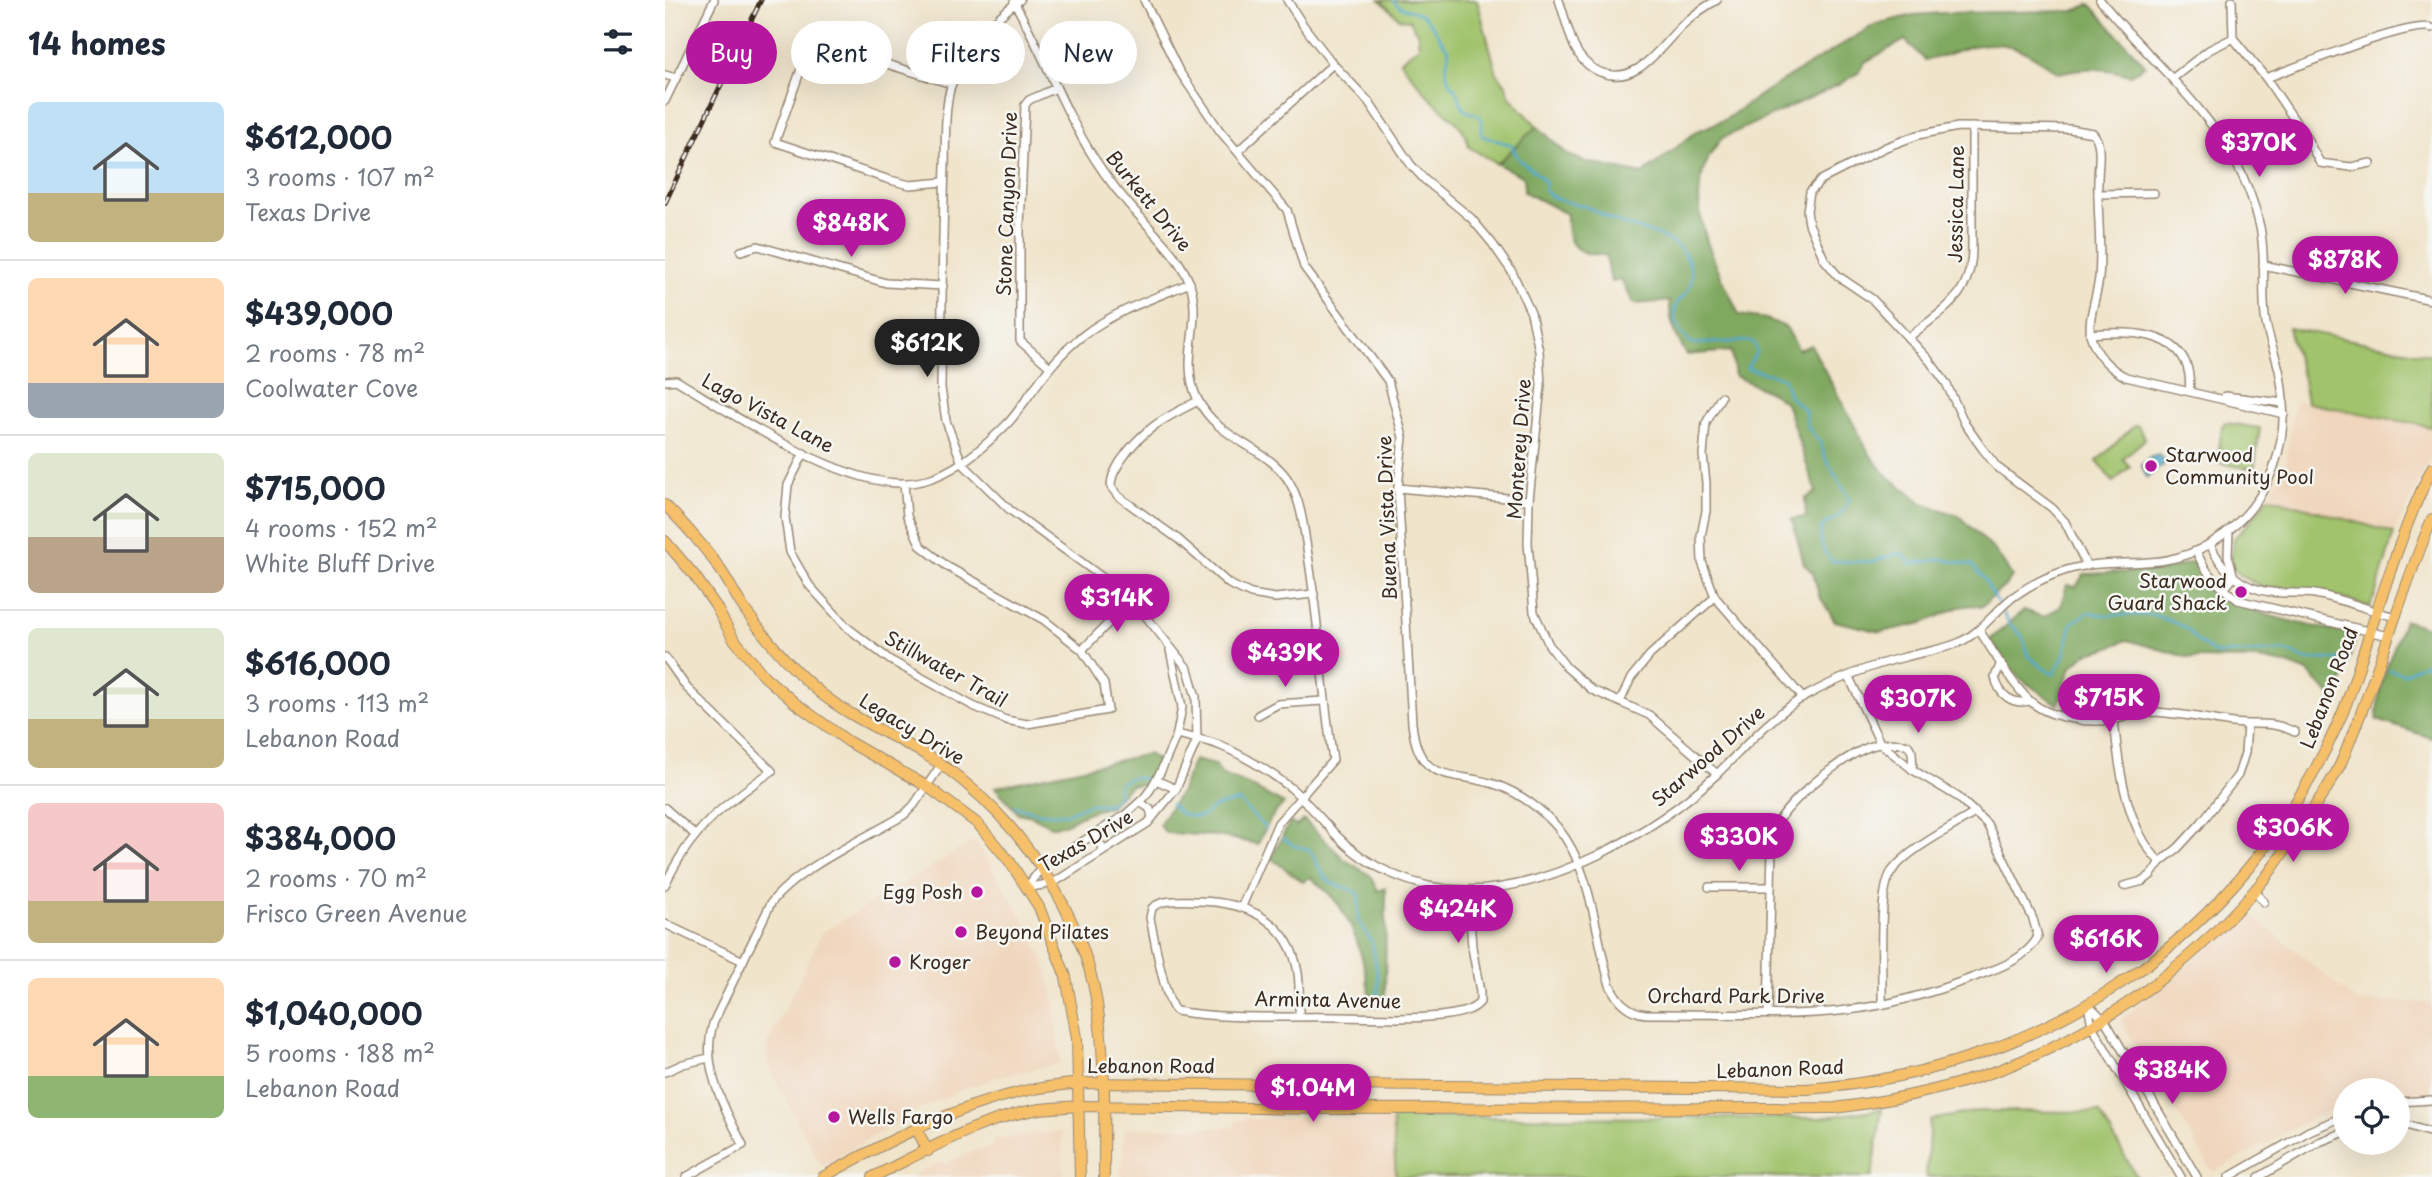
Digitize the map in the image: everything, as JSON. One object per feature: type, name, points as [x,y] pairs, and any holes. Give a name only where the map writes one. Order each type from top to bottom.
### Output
[{"type":"main road","name":"Lebanon Road","points":[[823,1177],[916,1128],[971,1107],[1021,1091],[1078,1083],[1747,1090],[1837,1087],[1896,1078],[1959,1062],[2017,1041],[2088,1004],[2132,976],[2180,937],[2254,863],[2271,842],[2310,780],[2348,699],[2414,509],[2432,468]]},
{"type":"main road","name":"Legacy Drive","points":[[665,505],[694,534],[721,570],[744,609],[782,656],[823,695],[867,723],[926,754],[964,781],[1012,829],[1053,883],[1075,930],[1091,979],[1099,1016],[1104,1083],[1104,1177]]},
{"type":"main road","name":"Lebanon Road","points":[[873,1177],[957,1135],[999,1119],[1039,1110],[1079,1106],[1335,1109],[1835,1108],[1931,1091],[2018,1063],[2092,1025],[2191,954],[2256,887],[2318,803],[2340,765],[2432,519]]},
{"type":"main road","points":[[665,541],[694,575],[733,638],[764,676],[849,743],[928,787],[978,824],[1010,862],[1038,907],[1066,976],[1077,1038],[1080,1177]]},
{"type":"main road","points":[[2323,754],[2340,765]]},
{"type":"main road","points":[[2218,900],[2232,913]]},
{"type":"main road","points":[[1335,1085],[1335,1109]]},
{"type":"main road","points":[[916,1128],[927,1151]]},
{"type":"street","points":[[665,101],[714,0]]},
{"type":"street","name":"Buena Vista Drive","points":[[1144,0],[1179,71],[1205,112],[1287,211],[1304,267],[1388,381],[1403,437],[1398,488],[1413,732],[1420,755],[1434,769]]},
{"type":"street","name":"Monterey Drive","points":[[1287,0],[1333,64],[1368,101],[1411,165],[1471,218],[1492,243],[1512,272],[1531,313],[1539,351],[1541,386],[1529,500],[1528,543],[1534,612],[1549,645],[1566,667],[1592,690],[1649,715],[1717,774]]},
{"type":"street","points":[[1559,0],[1581,58],[1590,67],[1611,76],[1618,76],[1628,75],[1640,68],[1686,22],[1717,0]]},
{"type":"street","name":"Starwood Drive","points":[[1177,734],[1217,743],[1267,772],[1301,797],[1347,845],[1377,866],[1420,884],[1468,890],[1511,886],[1578,863],[1650,825],[1717,774],[1746,744],[1803,698],[1874,665],[1947,647],[1979,630],[2014,597],[2061,572],[2087,566],[2166,562],[2210,544],[2243,520],[2268,484],[2277,465],[2284,414],[2279,370],[2266,324],[2260,227],[2249,191],[2236,162],[2216,131],[2173,78],[2099,0]]},
{"type":"street","points":[[2232,0],[2233,38],[2266,78],[2306,137],[2320,163],[2351,167],[2371,163]]},
{"type":"street","name":"Texas Drive","points":[[996,21],[1016,1]]},
{"type":"street","name":"Burkett Drive","points":[[1016,1],[1056,88],[1093,158],[1177,258],[1189,283],[1195,318],[1189,373],[1198,401],[1220,429],[1270,461],[1290,481],[1301,512],[1314,594],[1323,701],[1333,760],[1274,831],[1242,906]]},
{"type":"street","points":[[2266,78],[2394,33],[2412,28],[2431,28]]},
{"type":"street","points":[[2173,78],[2209,50],[2233,38]]},
{"type":"street","points":[[906,70],[811,41],[775,142],[910,185],[944,182]]},
{"type":"street","points":[[1238,150],[1333,64]]},
{"type":"street","points":[[665,75],[676,78]]},
{"type":"street","name":"Texas Drive","points":[[952,84],[944,182],[943,403],[946,421],[962,463],[1010,510],[1132,599],[1188,669],[1196,697],[1197,740],[1176,789],[1152,818],[1053,883],[1026,888]]},
{"type":"street","name":"Stone Canyon Drive","points":[[1050,367],[1020,341],[1020,227],[1025,105],[1029,100],[1056,88]]},
{"type":"street","points":[[2087,566],[2065,522],[1997,467],[1965,424],[1946,383],[1908,338],[1873,299],[1838,276],[1824,259],[1809,224],[1807,212],[1810,192],[1821,180],[1886,147],[1918,135],[1958,127],[2070,129],[2093,132],[2099,144],[2099,280],[2090,334],[2100,356],[2118,373],[2284,414]]},
{"type":"street","name":"Jessica Lane","points":[[1908,338],[1962,292],[1968,282],[1972,258],[1972,127]]},
{"type":"street","points":[[2098,194],[2154,193]]},
{"type":"street","points":[[741,251],[758,246],[886,283],[943,286]]},
{"type":"street","points":[[2263,265],[2432,300]]},
{"type":"street","name":"Lago Vista Lane","points":[[665,380],[676,380],[804,453],[835,467],[892,484],[922,481],[962,463],[1007,425],[1050,367],[1086,333],[1189,283]]},
{"type":"street","points":[[2090,334],[2136,333],[2159,339],[2172,346],[2186,365],[2190,391]]},
{"type":"street","points":[[2213,396],[2284,403]]},
{"type":"street","points":[[1721,397],[1706,424],[1703,454],[1706,512],[1701,536],[1702,562],[1715,597],[1803,698]]},
{"type":"street","points":[[1198,401],[1170,415],[1136,440],[1111,477],[1111,487],[1118,496],[1178,539],[1229,584],[1251,594],[1275,598],[1314,594]]},
{"type":"street","name":"Stillwater Trail","points":[[804,453],[788,485],[785,517],[790,552],[809,585],[848,628],[890,660],[973,706],[1006,720],[1027,724],[1108,710],[1104,684],[1082,649]]},
{"type":"street","points":[[904,483],[907,516],[921,546],[948,567],[1044,620],[1082,649],[1132,599]]},
{"type":"street","points":[[1398,488],[1529,500]]},
{"type":"street","points":[[2229,531],[2228,556],[2234,577]]},
{"type":"street","points":[[2210,544],[2217,560],[2234,577],[2252,588],[2317,595],[2395,617]]},
{"type":"street","points":[[2196,551],[2204,568],[2218,586],[2238,600],[2258,607],[2389,636]]},
{"type":"street","points":[[2224,589],[2234,577]]},
{"type":"street","points":[[2258,607],[2262,590]]},
{"type":"street","points":[[1620,702],[1631,678],[1650,655],[1715,597]]},
{"type":"street","points":[[1979,630],[2029,701],[2045,710],[2071,718],[2114,719],[2152,712],[2247,725],[2279,724],[2295,733]]},
{"type":"street","name":"Texas Drive","points":[[1026,888],[1042,867],[1125,815],[1140,802],[1156,780],[1177,734],[1182,707],[1170,649]]},
{"type":"street","points":[[665,657],[687,688],[772,771],[728,802],[694,834],[675,863],[665,885]]},
{"type":"street","points":[[2001,663],[1995,677],[2001,692],[2013,702],[2029,701]]},
{"type":"street","points":[[1849,677],[1880,744],[1976,812],[1914,852],[1891,872],[1884,896],[1882,1005]]},
{"type":"street","points":[[1258,715],[1278,704],[1323,701]]},
{"type":"street","points":[[2114,719],[2119,761],[2130,808],[2141,834],[2160,862]]},
{"type":"street","points":[[2124,886],[2143,881],[2151,875],[2160,862],[2178,848],[2201,823],[2238,775],[2245,753],[2247,725]]},
{"type":"street","points":[[1768,1014],[1769,887],[1773,838],[1784,813],[1826,773],[1850,757],[1880,744],[1908,745],[1912,752],[1913,769]]},
{"type":"street","points":[[691,1176],[743,1145],[712,1077],[709,1039],[714,1021],[765,913],[783,888],[904,815],[928,787],[941,765]]},
{"type":"street","name":"Orchard Park Drive","points":[[1434,769],[1450,776],[1494,784],[1520,797],[1555,825],[1570,845],[1578,863],[1610,985],[1622,1004],[1646,1014],[1826,1013],[1882,1005],[1937,990],[2026,954],[2038,937],[2033,919],[1997,841],[1976,812]]},
{"type":"street","points":[[1156,780],[1176,789]]},
{"type":"street","points":[[1140,802],[1150,809],[1152,818]]},
{"type":"street","points":[[665,808],[694,834]]},
{"type":"street","points":[[1094,834],[1104,850]]},
{"type":"street","points":[[1709,887],[1769,887]]},
{"type":"street","points":[[2256,887],[2264,902]]},
{"type":"street","name":"Arminta Avenue","points":[[1242,906],[1219,901],[1177,902],[1159,903],[1151,910],[1150,918],[1173,1010],[1299,1016],[1427,1017],[1469,1011],[1480,1002],[1481,996],[1472,947],[1468,890]]},
{"type":"street","points":[[1242,906],[1267,920],[1287,942],[1298,971],[1299,1016]]},
{"type":"street","points":[[665,924],[743,961]]},
{"type":"street","points":[[2088,1004],[2103,1018],[2197,1177]]},
{"type":"street","points":[[2088,1004],[2092,1025],[2181,1177]]},
{"type":"street","points":[[665,1072],[683,1064],[709,1058]]},
{"type":"street","points":[[2410,1101],[2432,1100]]},
{"type":"street","points":[[2228,1177],[2309,1131],[2333,1121]]},
{"type":"street","points":[[2410,1126],[2432,1133]]},
{"type":"street","points":[[2259,1177],[2333,1137]]},
{"type":"shaded area","points":[[2295,401],[2432,427],[2432,459],[2394,533],[2269,497],[2285,467]]},
{"type":"shaded area","points":[[975,840],[1022,917],[1045,963],[1053,991],[1061,1063],[1002,1076],[961,1090],[914,1112],[822,1167],[770,1069],[766,1054],[769,1041],[823,932]]},
{"type":"shaded area","points":[[2249,913],[2358,1002],[2432,1002],[2432,1093],[2410,1092],[2410,1078],[2333,1078],[2333,1110],[2323,1113],[2213,1172],[2120,1020]]},
{"type":"shaded area","points":[[1392,1117],[1396,1177],[1121,1177],[1125,1128],[1235,1127],[1235,1121],[1248,1119]]},
{"type":"shaded area","points":[[1062,1132],[1063,1177],[911,1177],[941,1161],[946,1164],[977,1150],[993,1147],[994,1140]]},
{"type":"green space","points":[[1380,0],[1477,0],[1497,74],[1506,85],[1510,97],[1537,126],[1497,164],[1469,147],[1461,128],[1431,99],[1400,61],[1419,46],[1418,35],[1410,20],[1400,19]]},
{"type":"green space","points":[[2090,4],[2145,65],[2130,75],[2095,69],[2059,73],[2019,49],[1998,44],[1973,46],[1925,60],[1905,40],[1865,62],[1858,73],[1840,84],[1722,138],[1708,160],[1700,182],[1699,204],[1703,226],[1710,249],[1739,315],[1766,319],[1786,327],[1799,350],[1811,345],[1869,453],[1884,473],[1922,503],[1959,516],[1996,552],[2012,576],[2006,585],[1981,607],[1959,607],[1923,623],[1881,632],[1835,621],[1819,595],[1813,573],[1804,564],[1792,519],[1806,517],[1805,499],[1816,492],[1786,403],[1772,393],[1735,376],[1731,351],[1687,355],[1674,329],[1670,301],[1634,304],[1621,280],[1611,282],[1606,255],[1586,253],[1570,241],[1567,214],[1524,192],[1524,177],[1497,164],[1537,126],[1568,155],[1586,162],[1643,174],[1697,131],[1726,119],[1766,91],[1876,24],[1914,15],[1943,13],[2074,11]]},
{"type":"green space","points":[[2288,328],[2432,355],[2432,427],[2307,403]]},
{"type":"green space","points":[[2226,423],[2260,428],[2254,469],[2217,463],[2222,426]]},
{"type":"green space","points":[[2134,426],[2138,426],[2145,439],[2123,459],[2130,467],[2113,482],[2097,461]]},
{"type":"green space","points":[[2269,497],[2394,533],[2370,607],[2318,591],[2260,586],[2238,574],[2231,558],[2234,538]]},
{"type":"green space","points":[[2194,562],[2205,581],[2236,603],[2276,618],[2357,635],[2336,702],[2308,672],[2290,665],[2259,659],[2191,658],[2127,640],[2087,653],[2071,667],[2058,705],[2018,677],[1990,640],[2024,610],[2043,617],[2060,607],[2067,585],[2076,587],[2084,574],[2162,570]]},
{"type":"green space","points":[[2404,620],[2432,629],[2432,738],[2377,720],[2382,682]]},
{"type":"green space","points":[[1148,754],[1161,763],[1148,785],[1130,785],[1110,806],[1086,813],[1064,825],[1050,826],[1032,816],[1018,813],[995,787]]},
{"type":"green space","points":[[1194,760],[1215,765],[1221,774],[1284,804],[1272,817],[1258,844],[1218,836],[1166,833],[1159,825],[1181,791]]},
{"type":"green space","points":[[1304,820],[1344,859],[1371,876],[1378,891],[1386,888],[1385,1006],[1371,1006],[1356,940],[1335,900],[1310,877],[1303,882],[1271,858],[1290,822],[1296,826]]},
{"type":"green space","points":[[1882,1109],[1872,1177],[1396,1177],[1392,1117],[1819,1118]]},
{"type":"green space","points":[[1978,1111],[2099,1112],[2137,1177],[1926,1177],[1930,1120]]},
{"type":"water","name":"Starwood Community Pool","points":[[2159,455],[2167,462],[2147,478],[2141,465],[2151,457]]},
{"type":"waterway","points":[[1393,0],[1399,6],[1426,18],[1449,50],[1447,75],[1465,110],[1477,114],[1482,120],[1482,136],[1512,145],[1518,158],[1546,183],[1544,190],[1558,199],[1587,207],[1612,220],[1657,235],[1681,250],[1689,263],[1691,280],[1674,314],[1680,330],[1692,344],[1750,341],[1754,343],[1757,351],[1747,368],[1784,379],[1789,396],[1805,411],[1808,427],[1821,444],[1825,457],[1849,499],[1842,513],[1821,527],[1822,545],[1832,561],[1870,562],[1901,553],[1912,564],[1941,559],[1972,565],[1984,579],[2009,623],[2023,637],[2028,655],[2054,674],[2063,658],[2072,623],[2089,612],[2103,615],[2154,615],[2188,630],[2197,641],[2216,654],[2286,651],[2308,660],[2346,661]]},
{"type":"waterway","points":[[2389,670],[2405,674],[2420,665],[2432,663]]},
{"type":"waterway","points":[[1014,806],[1040,813],[1069,813],[1089,804],[1110,804],[1118,795],[1118,784],[1126,780],[1136,777],[1148,781]]},
{"type":"waterway","points":[[1171,804],[1181,814],[1196,817],[1203,816],[1214,807],[1239,801],[1266,829]]},
{"type":"waterway","points":[[1283,838],[1294,846],[1309,849],[1328,881],[1359,895],[1358,921],[1372,942],[1378,977],[1378,1002]]},
{"type":"railway","points":[[665,203],[761,0]]},
{"type":"place","name":"Starwood Community Pool","points":[[2151,466]]},
{"type":"place","name":"Starwood Guard Shack","points":[[2241,592]]},
{"type":"place","name":"Egg Posh","points":[[977,892]]},
{"type":"place","name":"Beyond Pilates","points":[[961,932]]},
{"type":"place","name":"Kroger","points":[[895,962]]},
{"type":"place","name":"Wells Fargo","points":[[834,1117]]}]
